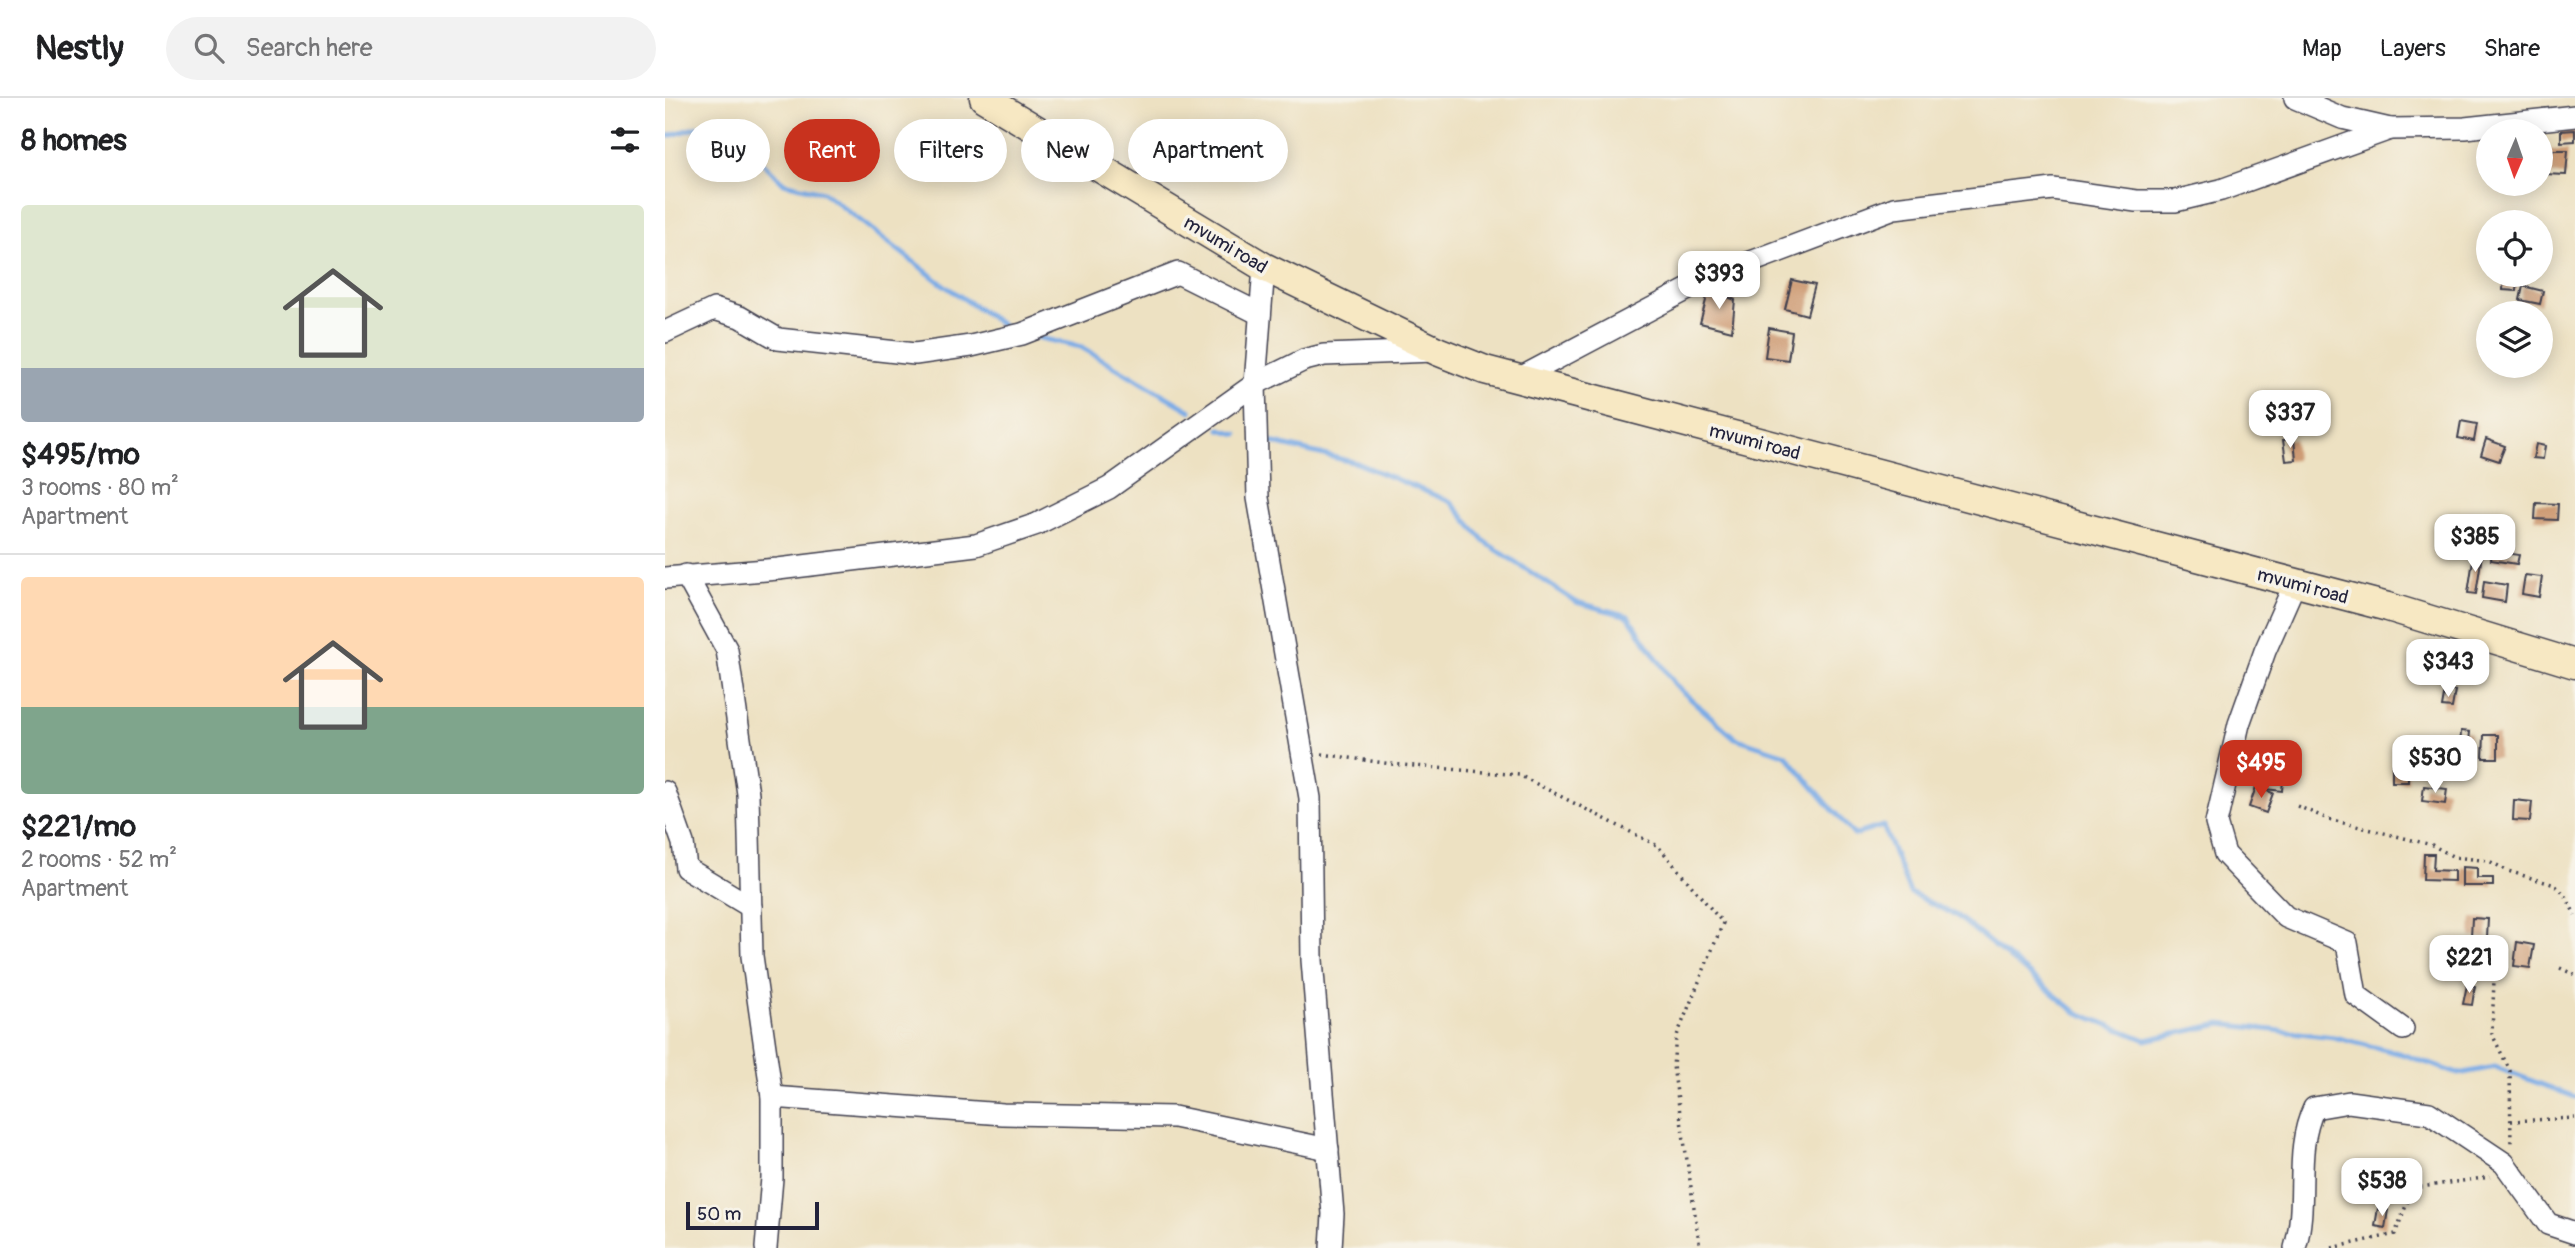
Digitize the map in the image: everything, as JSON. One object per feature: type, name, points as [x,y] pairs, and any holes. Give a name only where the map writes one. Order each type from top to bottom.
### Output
[{"type":"street","name":"mvumi road","points":[[984,98],[1264,267],[1437,351],[1518,379],[2388,607],[2575,664]]},
{"type":"street","points":[[2295,98],[2342,118],[2390,129],[2465,128],[2575,116]]},
{"type":"street","points":[[2566,98],[2575,107]]},
{"type":"street","points":[[1518,379],[1711,277],[1894,208],[2053,188],[2136,201],[2175,201],[2221,190],[2390,129]]},
{"type":"street","points":[[1264,267],[1255,384],[1258,498],[1310,798],[1312,960],[1333,1214],[1331,1248]]},
{"type":"street","points":[[665,332],[714,309],[740,317],[778,339],[915,354],[971,346],[1022,334],[1178,273],[1261,314]]},
{"type":"street","points":[[675,576],[778,569],[988,541],[1037,524],[1109,488],[1255,384],[1304,360],[1324,355],[1437,351]]},
{"type":"street","points":[[675,576],[727,650],[748,794],[752,956],[772,1097],[772,1178],[767,1248]]},
{"type":"street","points":[[2295,583],[2265,651],[2239,724],[2216,823],[2225,854],[2286,917],[2347,943],[2356,995],[2403,1029]]},
{"type":"street","points":[[665,792],[683,843],[686,868],[751,908]]},
{"type":"street","points":[[772,1097],[1003,1114],[1174,1117],[1328,1149]]},
{"type":"street","points":[[2295,1248],[2302,1222],[2303,1131],[2314,1108],[2349,1102],[2429,1113],[2504,1163],[2548,1224],[2575,1233]]},
{"type":"path","points":[[1302,751],[1391,764],[1519,775],[1658,846],[1723,923],[1676,1038],[1673,1066],[1700,1248]]},
{"type":"path","points":[[2297,806],[2328,819],[2420,841],[2454,857],[2489,861],[2508,871],[2554,885],[2566,896],[2575,915]]},
{"type":"path","points":[[2488,949],[2494,979],[2492,1034],[2510,1072],[2512,1149]]},
{"type":"path","points":[[2560,968],[2575,975]]},
{"type":"path","points":[[2511,1121],[2575,1118]]},
{"type":"path","points":[[2332,1248],[2395,1234],[2409,1198],[2421,1187],[2491,1177],[2517,1180]]},
{"type":"building","points":[[2575,130],[2575,141],[2561,142],[2561,131]]},
{"type":"building","points":[[2553,150],[2568,150],[2566,175],[2553,174]]},
{"type":"building","points":[[1792,280],[1815,285],[1807,315],[1785,309]]},
{"type":"building","points":[[2503,287],[2517,287],[2517,291],[2503,290]]},
{"type":"building","points":[[2523,287],[2543,291],[2541,301],[2520,300]]},
{"type":"building","points":[[1709,289],[1735,300],[1732,331],[1700,323]]},
{"type":"building","points":[[1769,328],[1792,332],[1788,360],[1765,357]]},
{"type":"building","points":[[2461,421],[2477,424],[2474,441],[2458,438]]},
{"type":"building","points":[[2294,439],[2296,460],[2286,461],[2283,440]]},
{"type":"building","points":[[2486,439],[2505,446],[2499,461],[2481,455]]},
{"type":"building","points":[[2536,444],[2545,446],[2543,459],[2533,458]]},
{"type":"building","points":[[2536,503],[2558,504],[2557,520],[2535,519]]},
{"type":"building","points":[[2492,551],[2519,555],[2517,564],[2491,560]]},
{"type":"building","points":[[2474,553],[2482,554],[2476,594],[2468,593]]},
{"type":"building","points":[[2525,575],[2542,577],[2539,597],[2522,594]]},
{"type":"building","points":[[2484,581],[2507,585],[2505,602],[2482,598]]},
{"type":"building","points":[[2445,690],[2455,691],[2452,708],[2442,707]]},
{"type":"building","points":[[2461,731],[2470,732],[2468,750],[2460,749]]},
{"type":"building","points":[[2484,735],[2498,735],[2498,758],[2483,758]]},
{"type":"building","points":[[2408,763],[2408,782],[2392,782],[2392,764]]},
{"type":"building","points":[[2267,770],[2284,770],[2282,791],[2266,789]]},
{"type":"building","points":[[2424,786],[2447,789],[2445,804],[2422,801]]},
{"type":"building","points":[[2256,787],[2273,793],[2266,813],[2249,807]]},
{"type":"building","points":[[2514,800],[2532,802],[2530,821],[2513,820]]},
{"type":"building","points":[[2424,854],[2434,854],[2433,870],[2454,871],[2454,881],[2423,880]]},
{"type":"building","points":[[2462,867],[2477,868],[2477,878],[2493,878],[2493,886],[2462,886]]},
{"type":"building","points":[[2472,918],[2488,919],[2487,938],[2471,937]]},
{"type":"building","points":[[2517,942],[2534,945],[2530,968],[2514,966]]},
{"type":"building","points":[[2467,985],[2475,986],[2472,1005],[2463,1004]]},
{"type":"building","points":[[2378,1208],[2388,1210],[2385,1228],[2375,1226]]},
{"type":"waterway","points":[[665,137],[698,127],[753,153],[784,183],[823,192],[941,283],[1009,330]]},
{"type":"waterway","points":[[1035,337],[1081,347],[1191,411]]},
{"type":"waterway","points":[[1220,429],[1237,434]]},
{"type":"waterway","points":[[1266,441],[1357,463],[1451,502],[1485,542],[1576,602],[1628,616],[1676,686],[1735,738],[1786,755],[1854,835],[1883,826],[1910,893],[1957,916],[2076,1012],[2146,1040],[2221,1024],[2334,1037],[2402,1054],[2458,1074],[2495,1067],[2575,1097]]}]
